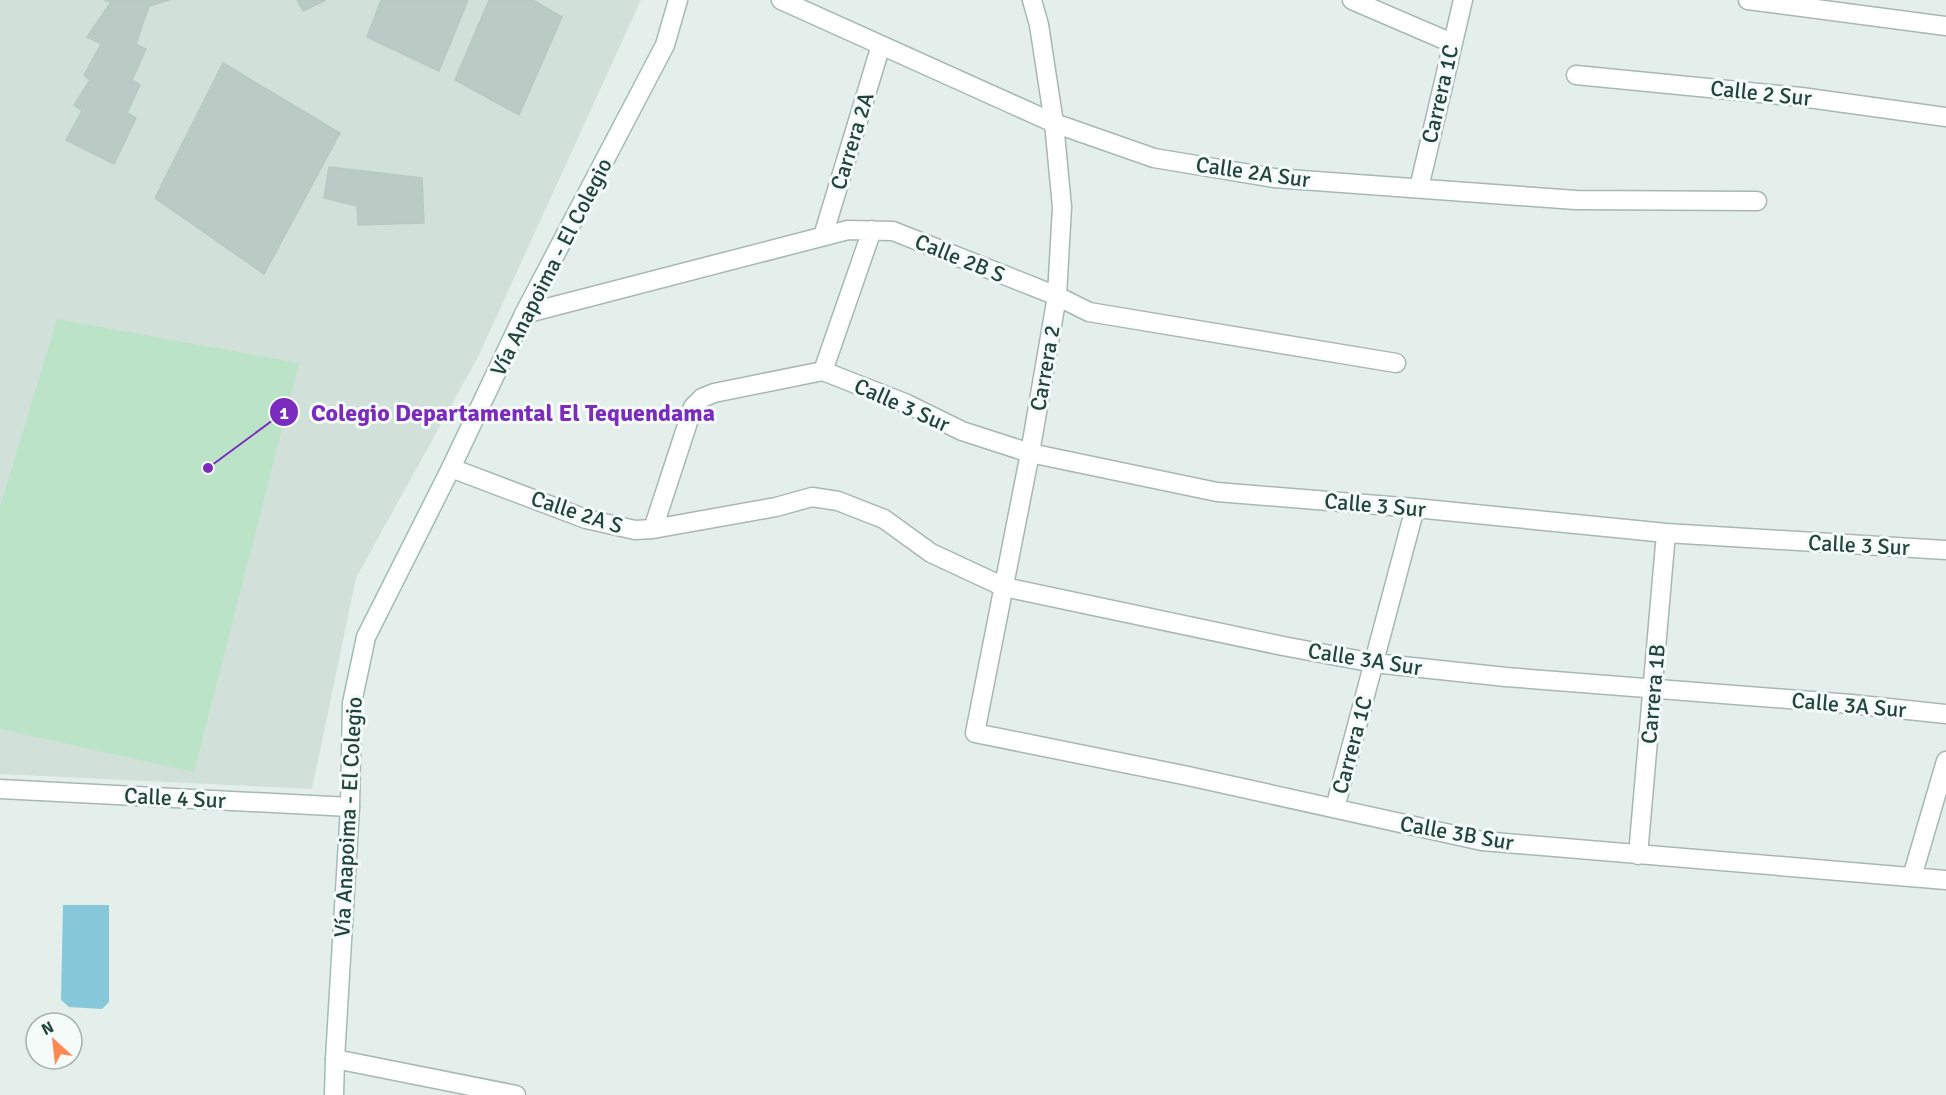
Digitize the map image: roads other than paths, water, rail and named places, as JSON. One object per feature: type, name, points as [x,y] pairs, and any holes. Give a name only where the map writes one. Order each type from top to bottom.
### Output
[{"type":"street","name":"Vía Anapoima - El Colegio","points":[[334,1095],[334,1059],[350,807],[352,703],[366,637],[451,468],[524,314],[665,45],[678,0]]},
{"type":"street","name":"Calle 2A Sur","points":[[781,0],[1054,123],[1154,158],[1274,178],[1576,200],[1757,201]]},
{"type":"street","name":"Carrera 2","points":[[975,734],[1030,453],[1057,296],[1062,207],[1054,123],[1039,25],[1032,0]]},
{"type":"street","points":[[1352,0],[1452,43]]},
{"type":"street","name":"Carrera 1C","points":[[1419,188],[1463,0]]},
{"type":"street","points":[[1748,0],[1848,7],[1946,26]]},
{"type":"street","name":"Carrera 2A","points":[[823,236],[881,45]]},
{"type":"street","name":"Calle 2 Sur","points":[[1576,75],[1801,97],[1946,117]]},
{"type":"street","name":"Calle 2B S","points":[[524,314],[848,230],[893,231],[1057,296],[1089,312],[1396,363]]},
{"type":"street","points":[[653,529],[693,407],[702,398],[714,393],[822,371],[873,230]]},
{"type":"street","name":"Calle 3 Sur","points":[[822,371],[907,404],[962,431],[1030,453],[1217,492],[1415,508],[1666,533],[1946,550]]},
{"type":"street","name":"Calle 2A S","points":[[451,468],[586,519],[635,530],[653,529],[776,507],[812,497]]},
{"type":"street","name":"Calle 3A Sur","points":[[812,497],[838,501],[884,519],[931,553],[1004,587],[1374,663],[1946,714]]},
{"type":"street","name":"Carrera 1C","points":[[1335,808],[1415,508]]},
{"type":"street","name":"Carrera 1B","points":[[1638,855],[1666,533]]},
{"type":"street","name":"Calle 3B Sur","points":[[975,734],[1335,808],[1482,842],[1946,880]]},
{"type":"street","points":[[1912,877],[1946,761]]},
{"type":"street","name":"Calle 4 Sur","points":[[0,789],[350,807]]},
{"type":"street","points":[[334,1059],[516,1095]]},
{"type":"water","points":[[63,905],[109,905],[109,1002],[102,1009],[69,1007],[61,1000]]},
{"type":"place","name":"Colegio Departamental El Tequendama","points":[[208,468]]}]
